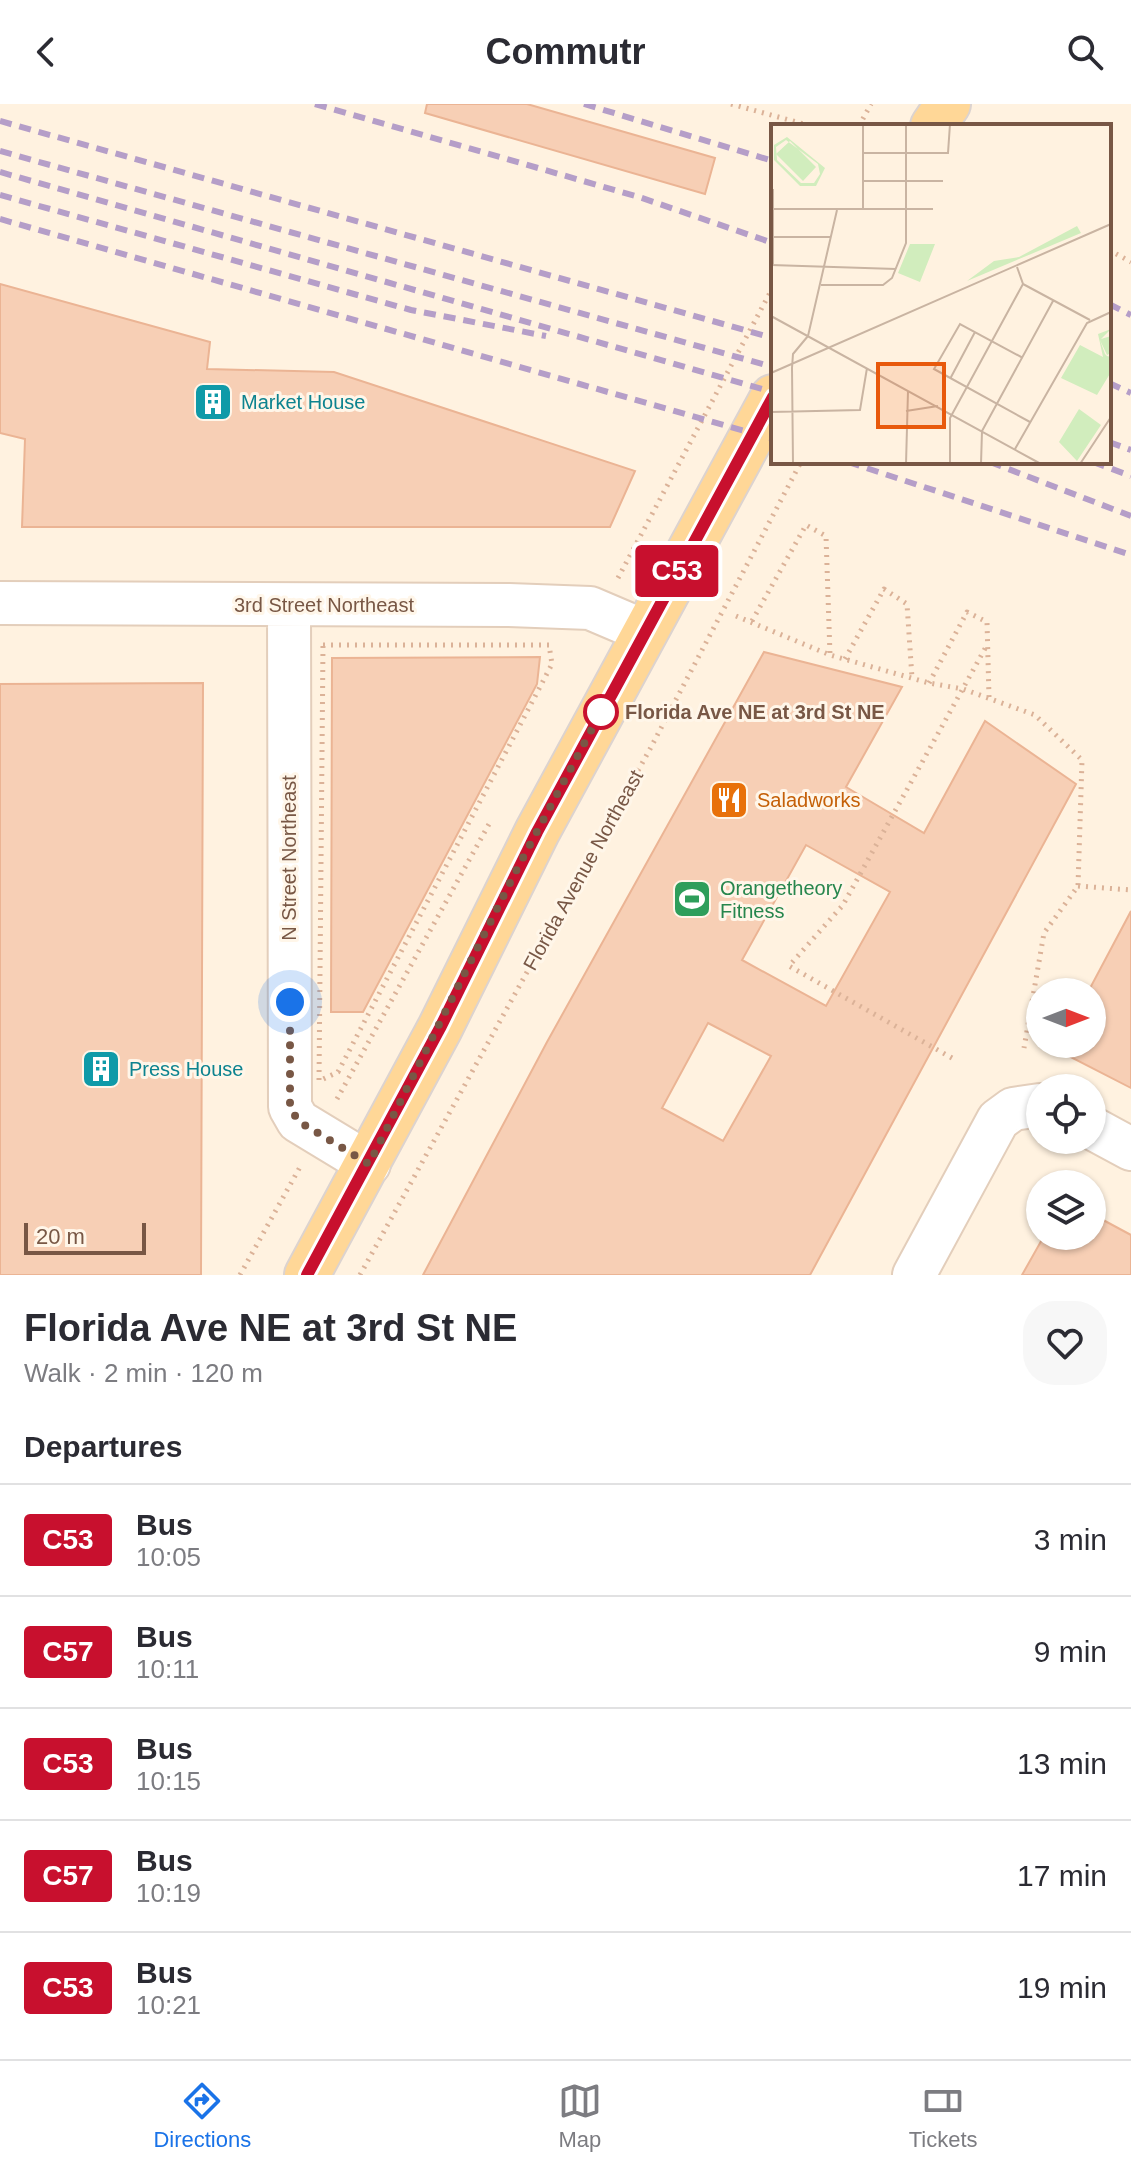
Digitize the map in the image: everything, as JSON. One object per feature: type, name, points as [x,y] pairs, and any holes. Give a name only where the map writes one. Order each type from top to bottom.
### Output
[{"type":"main road","points":[[912,124],[922,104]]},
{"type":"main road","points":[[934,124],[948,104]]},
{"type":"main road","points":[[307,1275],[369,1164],[517,869],[771,401]]},
{"type":"street","name":"3rd Street Northeast","points":[[0,603],[590,608],[644,631]]},
{"type":"street","name":"N Street Northeast","points":[[289,605],[290,1107],[298,1121],[369,1164]]},
{"type":"street","points":[[914,1275],[998,1120],[1026,1108]]},
{"type":"street","points":[[1106,1136],[1131,1149]]},
{"type":"path","points":[[731,104],[804,124]]},
{"type":"path","points":[[860,124],[871,104]]},
{"type":"path","points":[[1111,251],[1131,262]]},
{"type":"path","points":[[640,535],[771,291]]},
{"type":"path","name":"Florida Avenue Northeast","points":[[360,1275],[650,749],[800,464]]},
{"type":"path","points":[[752,621],[806,525],[826,536],[830,655]]},
{"type":"path","points":[[845,659],[884,589],[907,604],[912,678]]},
{"type":"path","points":[[929,683],[967,612],[987,622],[989,697]]},
{"type":"path","points":[[736,616],[830,655],[929,683],[963,689],[1035,715],[1082,760],[1078,886],[1044,933],[1024,1048]]},
{"type":"path","points":[[323,645],[549,645],[552,664],[402,951],[338,1072],[319,1081],[323,645]]},
{"type":"path","points":[[952,1058],[789,966],[843,905],[987,645]]},
{"type":"path","points":[[342,1090],[496,812]]},
{"type":"path","points":[[1078,886],[1131,890]]},
{"type":"path","points":[[240,1275],[279,1206]]},
{"type":"building","points":[[427,104],[527,104],[715,158],[705,194],[425,113]]},
{"type":"building","name":"Market House","points":[[0,284],[210,342],[207,369],[334,372],[635,471],[610,527],[22,527],[25,439],[0,433]]},
{"type":"building","points":[[764,652],[902,687],[846,787],[924,833],[985,721],[1076,784],[810,1275],[423,1275],[547,1042]],"holes":[[[806,845],[890,892],[826,1006],[742,960]],[[708,1023],[771,1056],[723,1141],[662,1108]]]},
{"type":"building","points":[[540,657],[537,684],[363,1012],[331,1012],[332,658]]},
{"type":"building","name":"Press House","points":[[203,683],[201,1275],[0,1275],[0,684]]},
{"type":"building","points":[[1131,911],[1131,1088],[1073,1058],[1106,1058],[1106,978],[1095,978]]},
{"type":"building","points":[[1106,1222],[1131,1235],[1131,1275],[1022,1275],[1036,1250],[1106,1250]]},
{"type":"railway","points":[[315,104],[639,197],[771,242]]},
{"type":"railway","points":[[584,104],[771,160]]},
{"type":"railway","points":[[0,121],[771,337]]},
{"type":"railway","points":[[0,151],[771,366]]},
{"type":"railway","points":[[0,172],[771,391]]},
{"type":"railway","points":[[0,195],[411,310],[546,336]]},
{"type":"railway","points":[[0,219],[771,438]]},
{"type":"railway","points":[[1111,305],[1131,315]]},
{"type":"railway","points":[[1111,384],[1131,393]]},
{"type":"railway","points":[[1111,443],[1131,450]]},
{"type":"railway","points":[[854,464],[1131,555]]},
{"type":"railway","points":[[995,464],[1131,516]]},
{"type":"railway","points":[[1098,464],[1131,476]]},
{"type":"bus line","name":"C53","points":[[307,1275],[440,1028],[517,869],[771,401]]},
{"type":"place","name":"Market House","points":[[213,402]]},
{"type":"place","name":"Florida Ave NE at 3rd St NE","points":[[601,712]]},
{"type":"place","name":"Saladworks","points":[[729,800]]},
{"type":"place","name":"Orangetheory Fitness","points":[[692,899]]},
{"type":"place","name":"Press House","points":[[101,1069]]},
{"type":"route","points":[[290,1002],[290,1107],[298,1121],[369,1164],[440,1028],[517,869],[601,712]]}]
